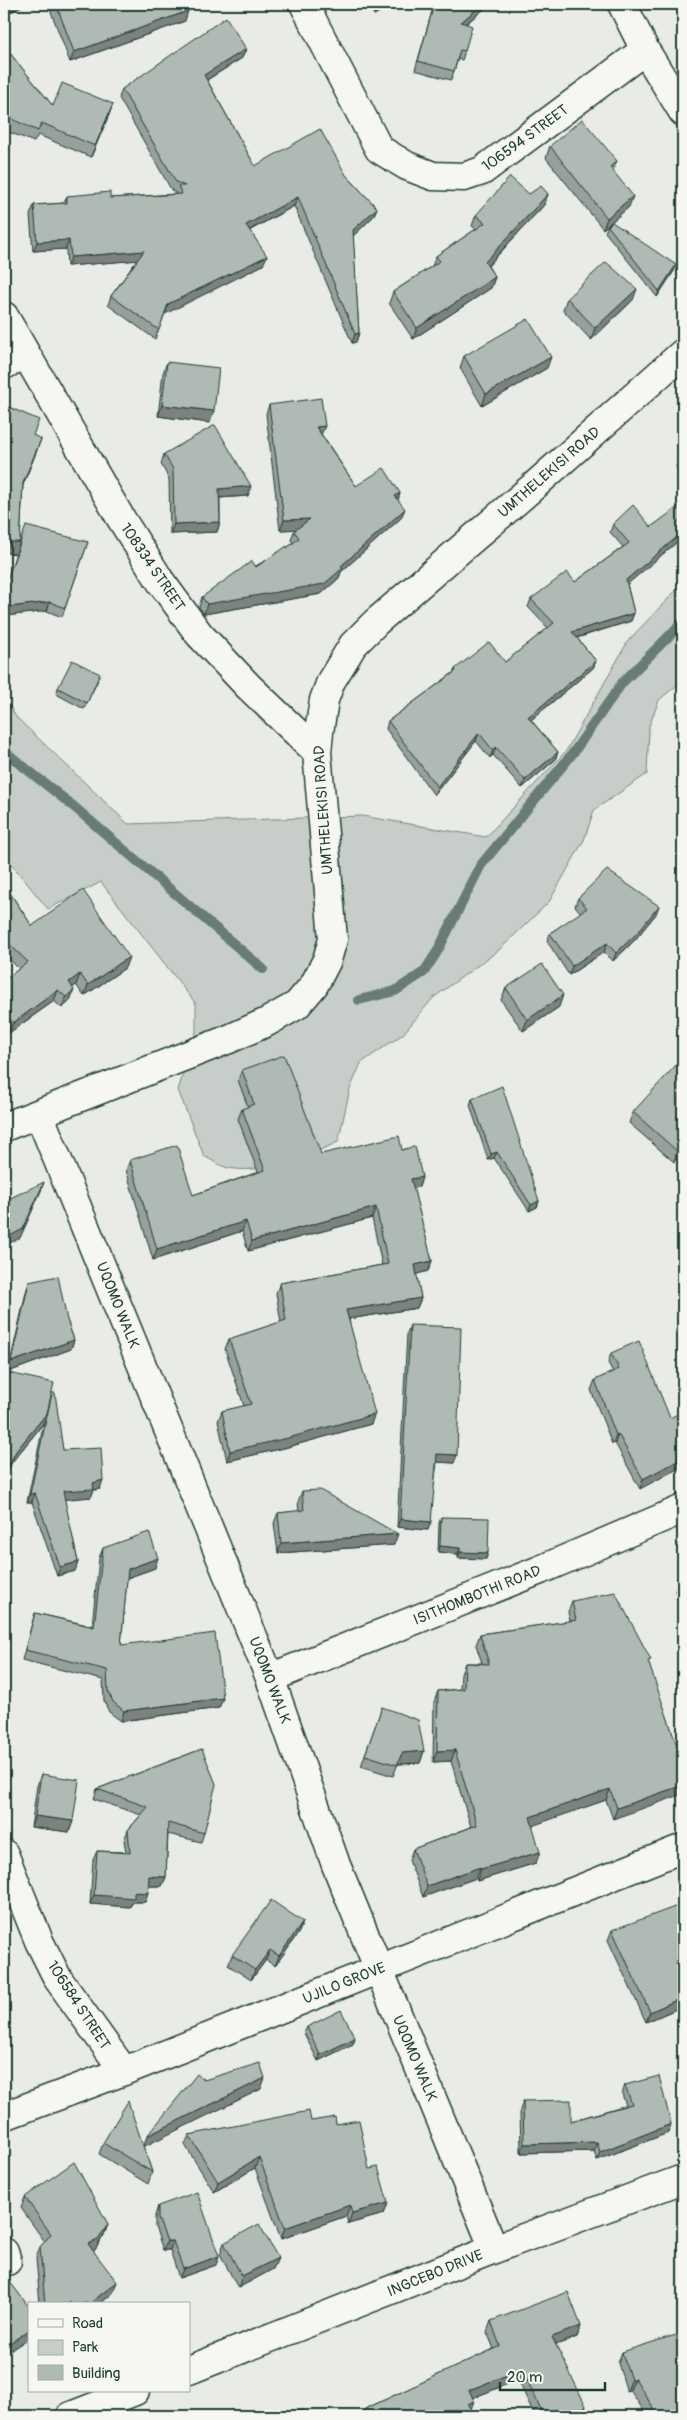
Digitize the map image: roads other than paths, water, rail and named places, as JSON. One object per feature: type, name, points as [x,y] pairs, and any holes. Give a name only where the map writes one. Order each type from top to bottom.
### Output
[{"type":"street","name":"106594 STREET","points":[[304,4],[378,149],[392,159],[433,176],[464,177],[482,171],[645,50]]},
{"type":"street","points":[[622,4],[645,50],[683,112]]},
{"type":"street","name":"108334 STREET","points":[[4,316],[14,360],[120,517],[161,582],[199,634],[248,686],[316,752]]},
{"type":"street","name":"UMTHELEKISI ROAD","points":[[4,1127],[229,1039],[267,1022],[297,1005],[314,985],[327,960],[333,939],[316,752],[324,700],[340,663],[353,645],[683,353]]},
{"type":"street","name":"UQOMO WALK","points":[[39,1114],[270,1678],[336,1865],[494,2250]]},
{"type":"street","name":"ISITHOMBOTHI ROAD","points":[[270,1678],[540,1570],[683,1509]]},
{"type":"street","name":"UJILO GROVE","points":[[4,2116],[124,2071],[683,1848]]},
{"type":"street","name":"106584 STREET","points":[[4,1854],[39,1941],[58,1979],[124,2071]]},
{"type":"street","name":"INGCEBO DRIVE","points":[[190,2370],[494,2250],[683,2179]]},
{"type":"street","points":[[71,2416],[132,2392]]},
{"type":"waterway","points":[[359,1000],[395,991],[424,972],[437,952],[481,865],[573,753],[622,683],[683,622]]},
{"type":"waterway","points":[[4,751],[73,806],[263,969]]}]
